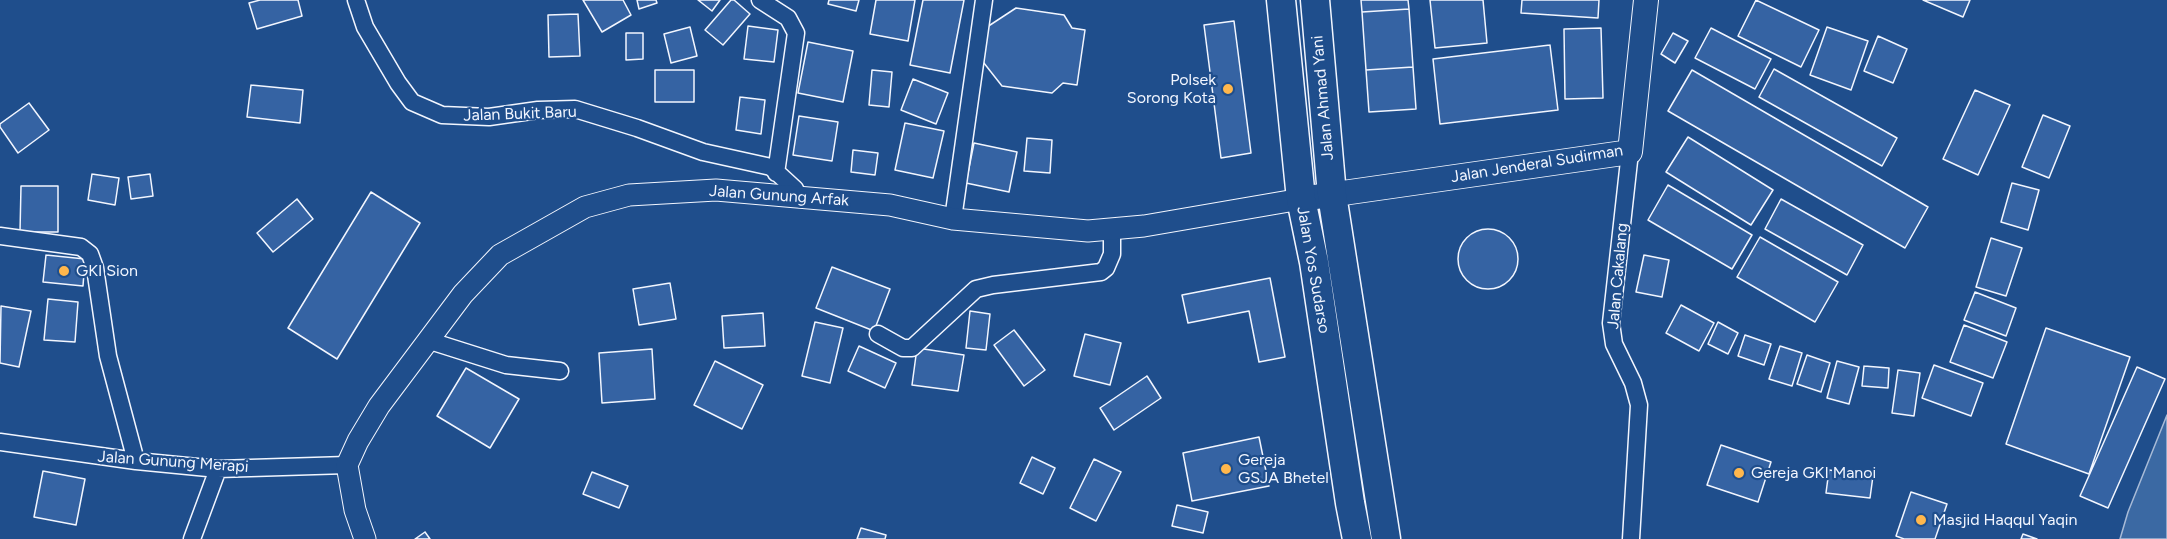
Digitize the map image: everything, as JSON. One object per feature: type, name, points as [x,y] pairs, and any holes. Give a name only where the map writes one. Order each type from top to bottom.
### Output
[{"type":"highway","name":"Jalan Yos Sudarso","points":[[1281,0],[1300,199],[1314,262],[1357,539]]},
{"type":"highway","name":"Jalan Ahmad Yani","points":[[1315,0],[1332,195]]},
{"type":"highway","name":"Jalan Yos Sudarso","points":[[1332,195],[1386,539]]},
{"type":"main road","name":"Jalan Jenderal Sudirman","points":[[1332,195],[1630,152],[1646,0]]},
{"type":"main road","name":"Jalan Gunung Arfak","points":[[1300,199],[1332,195]]},
{"type":"street","name":"Jalan Bukit Baru","points":[[356,0],[365,27],[412,102],[442,115],[489,117],[538,110],[575,109],[703,152],[771,167],[795,189],[798,196]]},
{"type":"street","points":[[760,0],[788,18],[796,33],[776,173]]},
{"type":"street","points":[[953,219],[984,0]]},
{"type":"street","name":"Jalan Cakalang","points":[[1630,152],[1611,323],[1614,344],[1633,383],[1639,405],[1631,539]]},
{"type":"street","name":"Jalan Gunung Arfak","points":[[347,465],[379,406],[463,294],[500,255],[585,207],[629,195],[716,190],[890,205],[953,219],[1088,231],[1204,217],[1300,199]]},
{"type":"street","points":[[878,334],[903,348],[912,348],[976,289],[1101,272],[1106,268],[1112,254],[1112,229]]},
{"type":"street","points":[[0,236],[81,247],[90,254],[95,268],[108,356],[136,461]]},
{"type":"street","points":[[427,340],[506,365],[560,371]]},
{"type":"street","name":"Jalan Gunung Merapi","points":[[0,442],[136,461],[218,469],[347,465]]},
{"type":"street","points":[[347,465],[355,510],[365,539]]},
{"type":"street","points":[[197,536],[206,498],[218,469]]},
{"type":"water","points":[[2167,415],[2167,539],[2120,539],[2128,512]]},
{"type":"building","points":[[260,0],[298,0],[302,16],[257,29],[249,3]]},
{"type":"building","points":[[583,0],[623,0],[631,15],[602,32]]},
{"type":"building","points":[[637,0],[656,0],[657,3],[639,9]]},
{"type":"building","points":[[698,0],[720,0],[712,11]]},
{"type":"building","points":[[731,0],[750,14],[723,45],[705,30]]},
{"type":"building","points":[[829,0],[859,0],[856,11],[828,4]]},
{"type":"building","points":[[876,0],[915,0],[908,41],[870,34]]},
{"type":"building","points":[[923,0],[964,0],[950,73],[910,65]]},
{"type":"building","points":[[1361,0],[1408,0],[1409,9],[1362,12]]},
{"type":"building","points":[[1430,0],[1483,0],[1487,43],[1435,48]]},
{"type":"building","points":[[1522,0],[1599,0],[1598,18],[1521,13]]},
{"type":"building","points":[[1756,0],[1819,30],[1801,67],[1738,36]]},
{"type":"building","points":[[1923,0],[1970,0],[1963,17]]},
{"type":"building","points":[[1016,8],[1064,15],[1072,28],[1085,30],[1077,85],[1063,83],[1052,93],[1002,86],[980,58],[984,29]]},
{"type":"building","points":[[1409,9],[1413,67],[1366,70],[1362,12]]},
{"type":"building","points":[[578,14],[580,56],[549,57],[548,15]]},
{"type":"building","name":"Polsek Sorong Kota","points":[[1234,21],[1251,153],[1221,158],[1204,25]]},
{"type":"building","points":[[748,26],[778,30],[774,62],[744,59]]},
{"type":"building","points":[[690,27],[697,56],[671,63],[664,34]]},
{"type":"building","points":[[1827,27],[1868,41],[1851,90],[1810,75]]},
{"type":"building","points":[[1601,28],[1603,98],[1565,99],[1564,29]]},
{"type":"building","points":[[1711,28],[1771,59],[1755,89],[1695,58]]},
{"type":"building","points":[[626,33],[643,33],[643,59],[626,60]]},
{"type":"building","points":[[1673,33],[1688,41],[1675,63],[1661,54]]},
{"type":"building","points":[[1878,36],[1907,49],[1893,83],[1864,71]]},
{"type":"building","points":[[808,42],[853,51],[843,102],[798,93]]},
{"type":"building","points":[[1550,45],[1558,110],[1440,124],[1433,59]]},
{"type":"building","points":[[1413,67],[1416,109],[1369,112],[1366,70]]},
{"type":"building","points":[[1774,69],[1897,138],[1882,166],[1759,97]]},
{"type":"building","points":[[655,70],[694,70],[694,102],[655,102]]},
{"type":"building","points":[[872,70],[892,72],[889,107],[869,105]]},
{"type":"building","points":[[1692,70],[1928,207],[1905,248],[1668,111]]},
{"type":"building","points":[[913,79],[948,93],[936,124],[901,110]]},
{"type":"building","points":[[251,85],[303,90],[300,123],[247,117]]},
{"type":"building","points":[[1975,90],[2010,105],[1978,175],[1943,159]]},
{"type":"building","points":[[740,97],[765,100],[761,134],[736,130]]},
{"type":"building","points":[[29,103],[49,130],[18,153],[0,124]]},
{"type":"building","points":[[2043,115],[2070,126],[2049,178],[2022,167]]},
{"type":"building","points":[[799,116],[838,122],[832,161],[793,155]]},
{"type":"building","points":[[905,123],[944,131],[933,178],[895,170]]},
{"type":"building","points":[[1688,137],[1773,190],[1751,225],[1666,172]]},
{"type":"building","points":[[1027,138],[1052,140],[1050,173],[1024,171]]},
{"type":"building","points":[[974,143],[1017,152],[1009,192],[966,183]]},
{"type":"building","points":[[853,150],[878,153],[875,175],[851,172]]},
{"type":"building","points":[[92,174],[119,178],[115,205],[88,200]]},
{"type":"building","points":[[150,174],[153,196],[131,199],[128,177]]},
{"type":"building","points":[[2012,183],[2039,190],[2028,230],[2001,222]]},
{"type":"building","points":[[1668,185],[1752,235],[1732,269],[1648,220]]},
{"type":"building","points":[[21,186],[58,186],[58,232],[20,232]]},
{"type":"building","points":[[371,192],[420,223],[337,359],[288,328]]},
{"type":"building","points":[[297,199],[313,219],[273,252],[257,233]]},
{"type":"building","points":[[1781,199],[1863,245],[1847,275],[1765,229]]},
{"type":"building","points":[[1488,229],[1509,238],[1518,259],[1509,280],[1488,289],[1467,280],[1458,259],[1467,238]]},
{"type":"building","points":[[1760,237],[1838,282],[1815,322],[1737,277]]},
{"type":"building","points":[[1991,238],[2022,248],[2006,296],[1976,287]]},
{"type":"building","name":"GKI Sion","points":[[46,255],[85,259],[83,286],[43,282]]},
{"type":"building","points":[[1644,255],[1669,260],[1662,297],[1636,292]]},
{"type":"building","points":[[832,267],[890,289],[874,331],[816,308]]},
{"type":"building","points":[[1270,278],[1285,357],[1259,362],[1249,311],[1188,323],[1182,295]]},
{"type":"building","points":[[670,283],[676,319],[639,325],[633,289]]},
{"type":"building","points":[[1975,292],[2016,308],[2006,336],[1964,320]]},
{"type":"building","points":[[48,299],[78,302],[75,342],[44,340]]},
{"type":"building","points":[[1681,305],[1714,323],[1699,351],[1666,333]]},
{"type":"building","points":[[1,306],[31,311],[19,367],[0,363]]},
{"type":"building","points":[[970,311],[990,314],[986,350],[966,348]]},
{"type":"building","points":[[763,313],[765,346],[724,348],[722,316]]},
{"type":"building","points":[[815,322],[843,328],[830,383],[802,376]]},
{"type":"building","points":[[1718,322],[1738,333],[1728,354],[1708,344]]},
{"type":"building","points":[[1964,325],[2007,342],[1993,378],[1950,362]]},
{"type":"building","points":[[2046,328],[2130,357],[2089,474],[2006,444]]},
{"type":"building","points":[[1014,330],[1045,370],[1024,386],[994,345]]},
{"type":"building","points":[[1085,334],[1121,343],[1110,385],[1074,376]]},
{"type":"building","points":[[1745,335],[1771,344],[1764,365],[1738,356]]},
{"type":"building","points":[[859,346],[896,363],[885,388],[848,371]]},
{"type":"building","points":[[1780,346],[1802,353],[1792,386],[1769,379]]},
{"type":"building","points":[[917,348],[964,355],[958,391],[912,385]]},
{"type":"building","points":[[652,349],[655,399],[602,403],[599,353]]},
{"type":"building","points":[[1807,355],[1830,363],[1821,392],[1797,384]]},
{"type":"building","points":[[715,361],[763,385],[742,429],[694,405]]},
{"type":"building","points":[[1837,361],[1859,367],[1849,404],[1827,398]]},
{"type":"building","points":[[1934,365],[1983,383],[1971,416],[1922,398]]},
{"type":"building","points":[[1864,366],[1889,368],[1888,388],[1862,386]]},
{"type":"building","points":[[2137,367],[2165,379],[2108,508],[2080,496]]},
{"type":"building","points":[[466,368],[519,399],[490,448],[437,416]]},
{"type":"building","points":[[1898,370],[1920,373],[1914,416],[1892,413]]},
{"type":"building","points":[[1147,376],[1161,398],[1114,430],[1100,408]]},
{"type":"building","name":"Gereja GSJA Bhetel","points":[[1259,437],[1269,486],[1192,501],[1183,453]]},
{"type":"building","name":"Gereja GKI Manoi","points":[[1721,445],[1771,462],[1758,502],[1707,485]]},
{"type":"building","points":[[1032,457],[1055,468],[1043,494],[1020,483]]},
{"type":"building","points":[[1094,459],[1121,472],[1096,521],[1070,508]]},
{"type":"building","points":[[1829,470],[1873,476],[1870,498],[1826,493]]},
{"type":"building","points":[[43,471],[85,479],[76,525],[34,517]]},
{"type":"building","points":[[592,472],[628,486],[619,508],[583,494]]},
{"type":"building","name":"Masjid Haqqul Yaqin","points":[[1911,492],[1947,504],[1935,539],[1904,539],[1896,536]]},
{"type":"building","points":[[1177,505],[1208,512],[1203,533],[1172,526]]},
{"type":"building","points":[[861,528],[886,535],[885,539],[857,539]]},
{"type":"building","points":[[425,532],[430,539],[415,539]]},
{"type":"building","points":[[2023,534],[2037,539],[2021,539]]},
{"type":"place","name":"Polsek Sorong Kota","points":[[1228,89]]},
{"type":"place","name":"GKI Sion","points":[[64,271]]},
{"type":"place","name":"Gereja GSJA Bhetel","points":[[1226,469]]},
{"type":"place","name":"Gereja GKI Manoi","points":[[1739,473]]},
{"type":"place","name":"Masjid Haqqul Yaqin","points":[[1921,520]]}]
